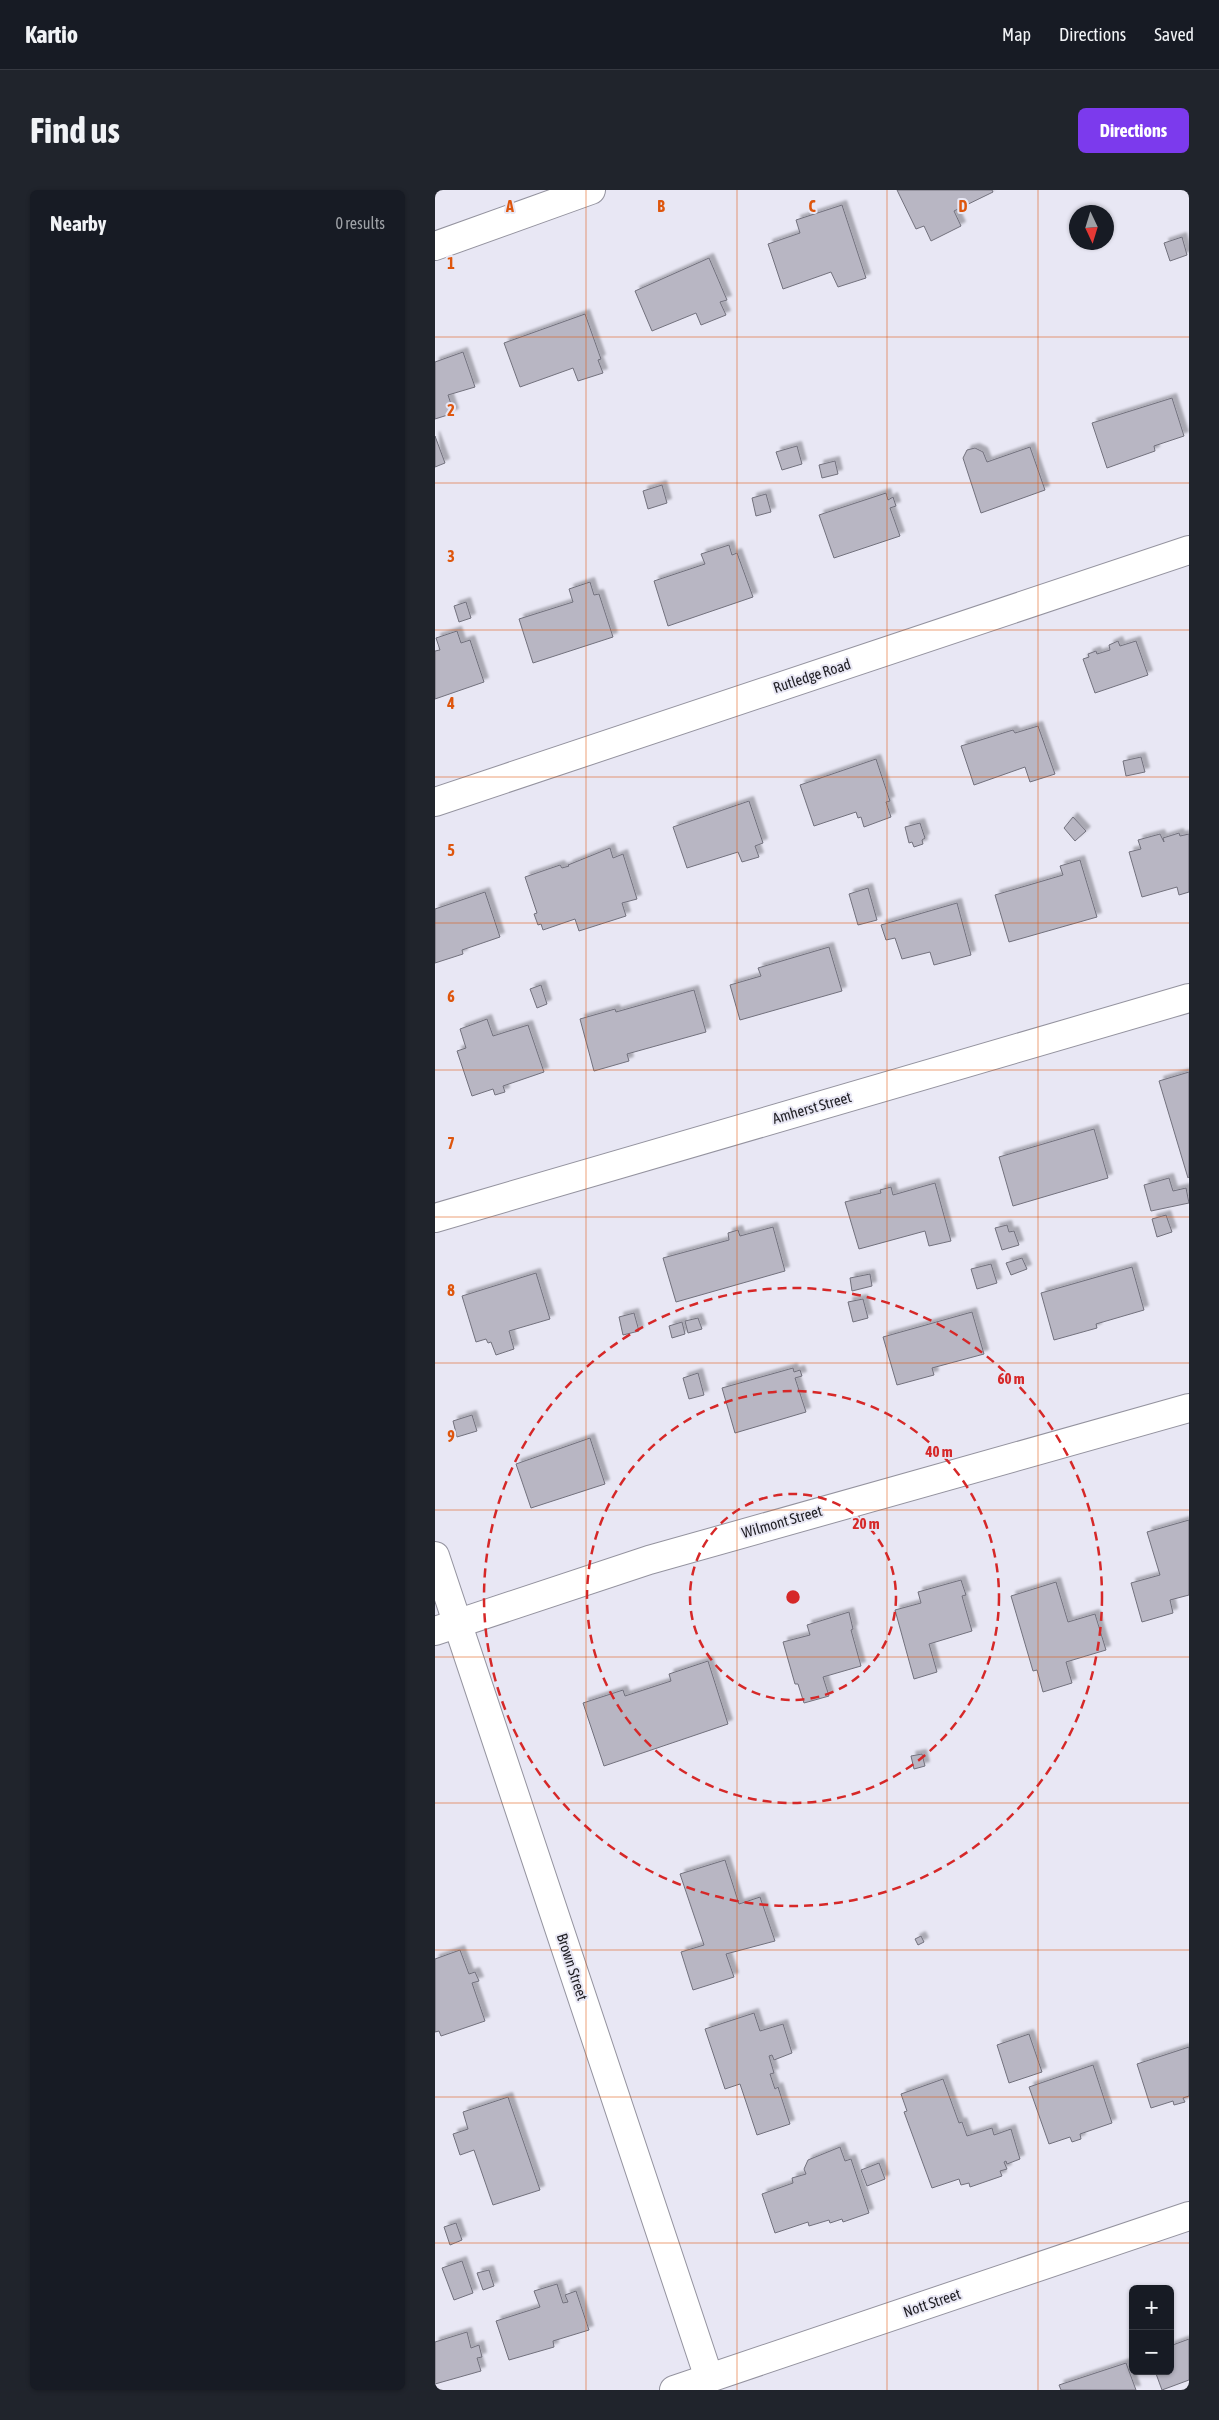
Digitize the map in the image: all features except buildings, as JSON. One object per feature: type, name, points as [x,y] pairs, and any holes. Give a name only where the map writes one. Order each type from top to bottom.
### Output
[{"type":"street","points":[[435,246],[591,190]]},
{"type":"street","name":"Rutledge Road","points":[[435,802],[1189,550]]},
{"type":"street","name":"Amherst Street","points":[[435,1218],[1189,998]]},
{"type":"street","name":"Wilmont Street","points":[[446,1627],[649,1560],[1189,1408]]},
{"type":"street","name":"Brown Street","points":[[435,1556],[446,1627],[709,2378]]},
{"type":"street","name":"Nott Street","points":[[674,2390],[1189,2216]]}]
